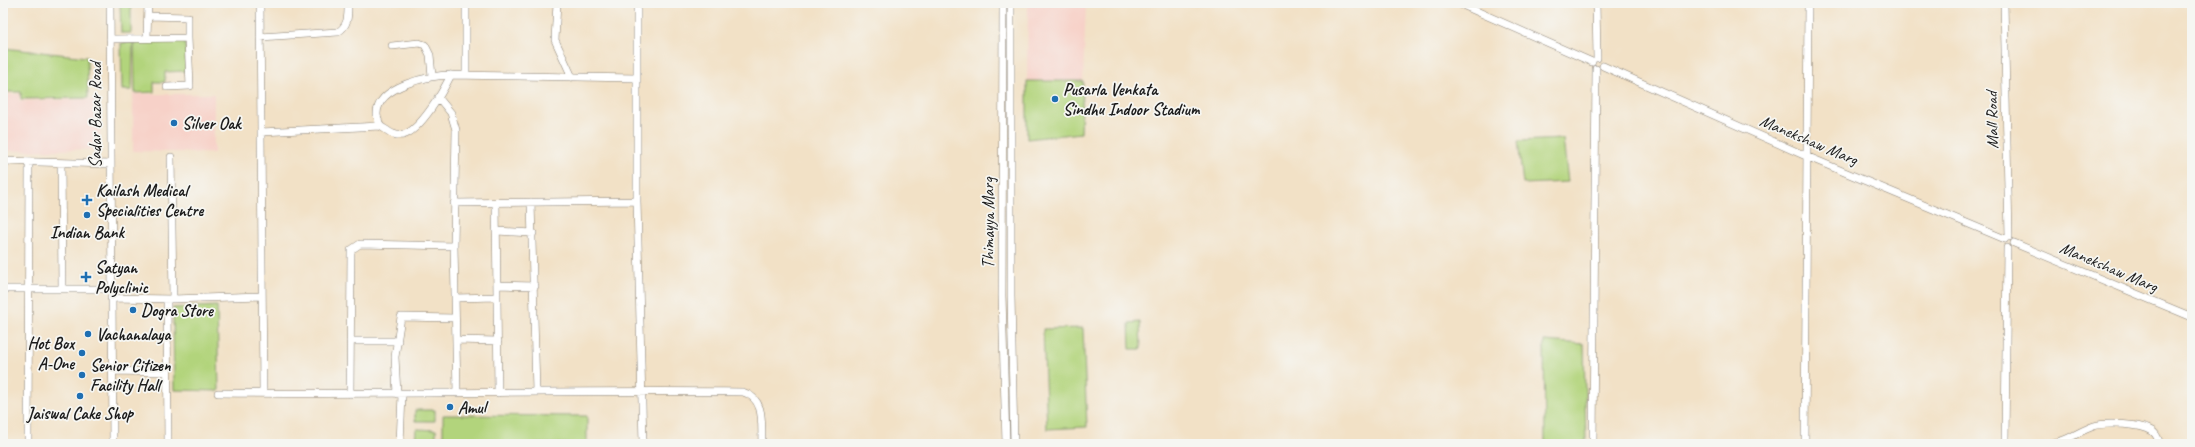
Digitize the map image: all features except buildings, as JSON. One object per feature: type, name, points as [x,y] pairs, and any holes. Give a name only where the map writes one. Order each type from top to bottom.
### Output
[{"type":"street","name":"Sadar Bazar Road","points":[[110,3],[113,444]]},
{"type":"street","points":[[147,38],[148,3]]},
{"type":"street","points":[[260,3],[263,393]]},
{"type":"street","points":[[260,37],[338,32],[344,28],[346,23],[348,3]]},
{"type":"street","points":[[466,3],[466,75]]},
{"type":"street","points":[[557,3],[555,40],[572,77]]},
{"type":"street","points":[[637,3],[637,201],[643,444]]},
{"type":"street","name":"Thimayya Marg","points":[[1003,3],[1002,296],[1006,444]]},
{"type":"street","name":"Thimayya Marg","points":[[1011,3],[1011,296],[1014,444]]},
{"type":"street","points":[[1458,3],[1595,60],[1602,60],[1599,67],[1593,444]]},
{"type":"street","points":[[1596,3],[1595,60],[1593,67],[1599,67]]},
{"type":"street","points":[[1805,444],[1808,3]]},
{"type":"street","name":"Mall Road","points":[[2004,3],[2007,238]]},
{"type":"street","points":[[148,16],[188,17],[190,86],[167,87]]},
{"type":"street","points":[[110,39],[188,38]]},
{"type":"street","points":[[392,46],[419,43],[425,45],[430,55],[432,76]]},
{"type":"street","name":"Manekshaw Marg","points":[[1599,67],[1806,156],[2007,238]]},
{"type":"street","points":[[261,132],[380,126],[390,133],[402,135],[417,124],[438,97],[451,75]]},
{"type":"street","points":[[380,126],[377,114],[379,105],[388,95],[397,88],[409,82],[432,76],[466,75],[637,78]]},
{"type":"street","points":[[438,97],[451,113],[456,130],[454,246],[457,393]]},
{"type":"street","points":[[168,444],[167,372],[170,299],[170,157]]},
{"type":"street","points":[[3,161],[110,164]]},
{"type":"street","points":[[28,444],[30,288],[29,162]]},
{"type":"street","points":[[61,163],[62,289]]},
{"type":"street","points":[[454,203],[637,201]]},
{"type":"street","points":[[532,202],[535,286],[536,392]]},
{"type":"street","points":[[496,203],[498,393]]},
{"type":"street","points":[[496,231],[533,233]]},
{"type":"street","points":[[2005,444],[2007,248],[2004,244],[2007,238],[2014,240],[2011,247],[2007,248]]},
{"type":"street","name":"Manekshaw Marg","points":[[2014,243],[2192,317]]},
{"type":"street","points":[[350,394],[351,250],[354,246],[360,244],[454,246]]},
{"type":"street","points":[[497,285],[535,286]]},
{"type":"street","points":[[3,289],[111,289]]},
{"type":"street","points":[[111,298],[170,299],[262,296]]},
{"type":"street","points":[[1002,296],[1011,296]]},
{"type":"street","points":[[455,298],[497,297]]},
{"type":"street","points":[[400,444],[400,394],[395,367],[400,319],[403,316],[456,318]]},
{"type":"street","points":[[456,340],[498,341]]},
{"type":"street","points":[[350,341],[398,341]]},
{"type":"street","points":[[112,371],[167,372]]},
{"type":"street","points":[[218,392],[400,394],[641,390],[743,392],[752,394],[758,401],[762,444]]},
{"type":"street","points":[[2044,444],[2067,440],[2093,426],[2103,424],[2145,427],[2154,433],[2160,444]]},
{"type":"shaded area","points":[[1028,3],[1086,3],[1083,81],[1027,81]]},
{"type":"shaded area","points":[[20,94],[19,101],[99,99],[100,149],[5,151],[5,155],[3,155],[3,95]]},
{"type":"shaded area","name":"Silver Oak","points":[[133,94],[214,94],[214,153],[133,151]]},
{"type":"green space","points":[[120,3],[131,3],[131,33],[121,33]]},
{"type":"green space","points":[[185,40],[186,71],[165,72],[165,82],[154,82],[154,92],[135,93],[134,41]]},
{"type":"green space","points":[[133,42],[132,90],[122,90],[121,43]]},
{"type":"green space","points":[[3,48],[87,57],[88,98],[21,99],[21,92],[3,92]]},
{"type":"green space","name":"Pusarla Venkata Sindhu Indoor Stadium","points":[[1027,81],[1083,81],[1081,133],[1027,139]]},
{"type":"green space","points":[[1563,139],[1568,182],[1523,184],[1518,141]]},
{"type":"green space","points":[[217,306],[219,391],[174,390],[173,308]]},
{"type":"green space","points":[[1140,322],[1141,349],[1130,349],[1129,323]]},
{"type":"green space","points":[[1083,328],[1087,427],[1047,429],[1043,329]]},
{"type":"green space","points":[[1544,341],[1584,344],[1586,444],[1545,444]]},
{"type":"green space","points":[[415,410],[435,410],[435,421],[415,421]]},
{"type":"green space","points":[[443,415],[587,416],[587,444],[443,444]]},
{"type":"green space","points":[[416,429],[436,430],[436,444],[415,444]]},
{"type":"place","name":"Pusarla Venkata Sindhu Indoor Stadium","points":[[1055,99]]},
{"type":"place","name":"Silver Oak","points":[[174,123]]},
{"type":"place","name":"Kailash Medical Specialities Centre","points":[[87,200]]},
{"type":"place","name":"Indian Bank","points":[[87,215]]},
{"type":"place","name":"Satyan Polyclinic","points":[[86,277]]},
{"type":"place","name":"Dogra Store","points":[[133,310]]},
{"type":"place","name":"Vachanalaya","points":[[88,334]]},
{"type":"place","name":"Hot Box A-One","points":[[82,353]]},
{"type":"place","name":"Senior Citizen Facility Hall","points":[[82,375]]},
{"type":"place","name":"Jaiswal Cake Shop","points":[[80,396]]},
{"type":"place","name":"Amul","points":[[450,407]]}]
